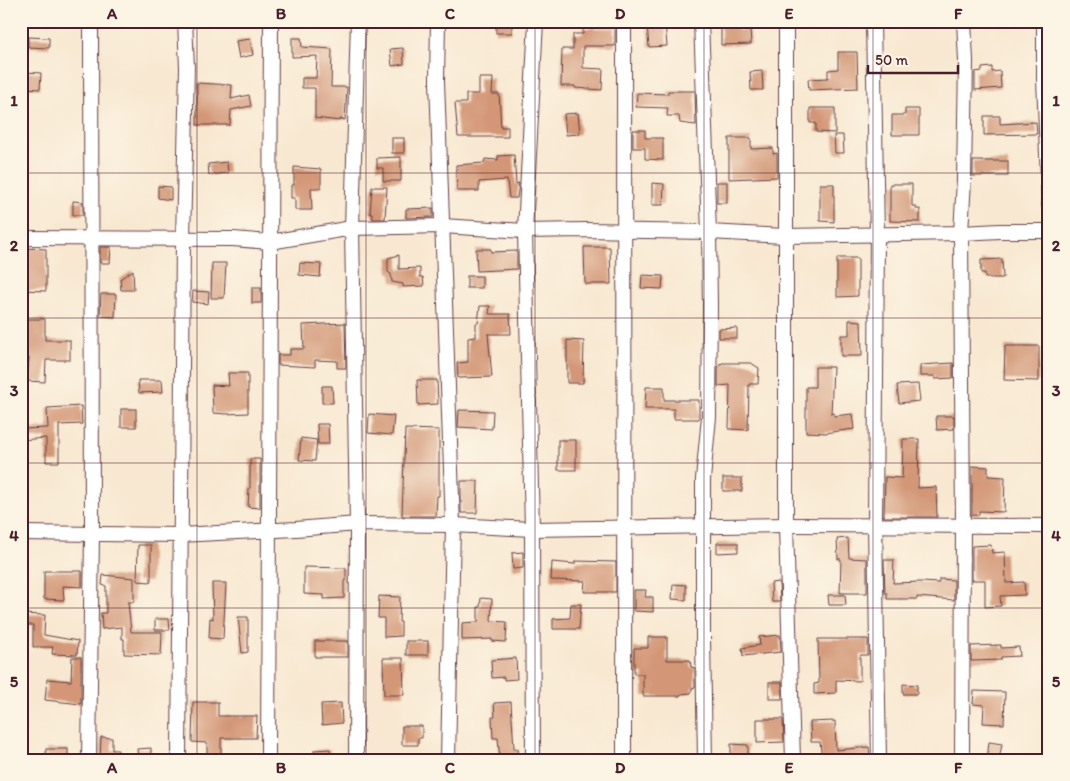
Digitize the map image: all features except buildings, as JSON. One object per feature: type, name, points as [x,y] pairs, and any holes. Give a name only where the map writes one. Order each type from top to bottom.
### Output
[{"type":"street","points":[[88,760],[92,534],[91,21]]},
{"type":"street","points":[[179,760],[179,535],[187,68],[184,21]]},
{"type":"street","points":[[268,760],[271,21]]},
{"type":"street","points":[[356,760],[357,524],[352,228],[358,21]]},
{"type":"street","points":[[438,21],[437,81],[453,524],[448,760]]},
{"type":"street","points":[[533,760],[532,529],[525,231],[536,21]]},
{"type":"street","points":[[624,21],[623,231],[626,528],[624,760]]},
{"type":"street","points":[[700,21],[709,232],[709,417],[703,479],[702,638],[705,760]]},
{"type":"street","points":[[786,21],[786,525],[792,760]]},
{"type":"street","points":[[873,21],[878,234],[875,525],[879,760]]},
{"type":"street","points":[[962,760],[964,525],[961,234],[966,71],[964,21]]},
{"type":"street","points":[[1044,21],[1044,78],[1049,205]]},
{"type":"street","points":[[21,238],[233,239],[270,242],[352,228],[442,226],[525,231],[709,232],[785,236],[961,234],[1000,231],[1049,232]]},
{"type":"street","points":[[21,533],[179,535],[269,531],[357,524],[453,524],[532,529],[786,525],[1049,526]]}]
